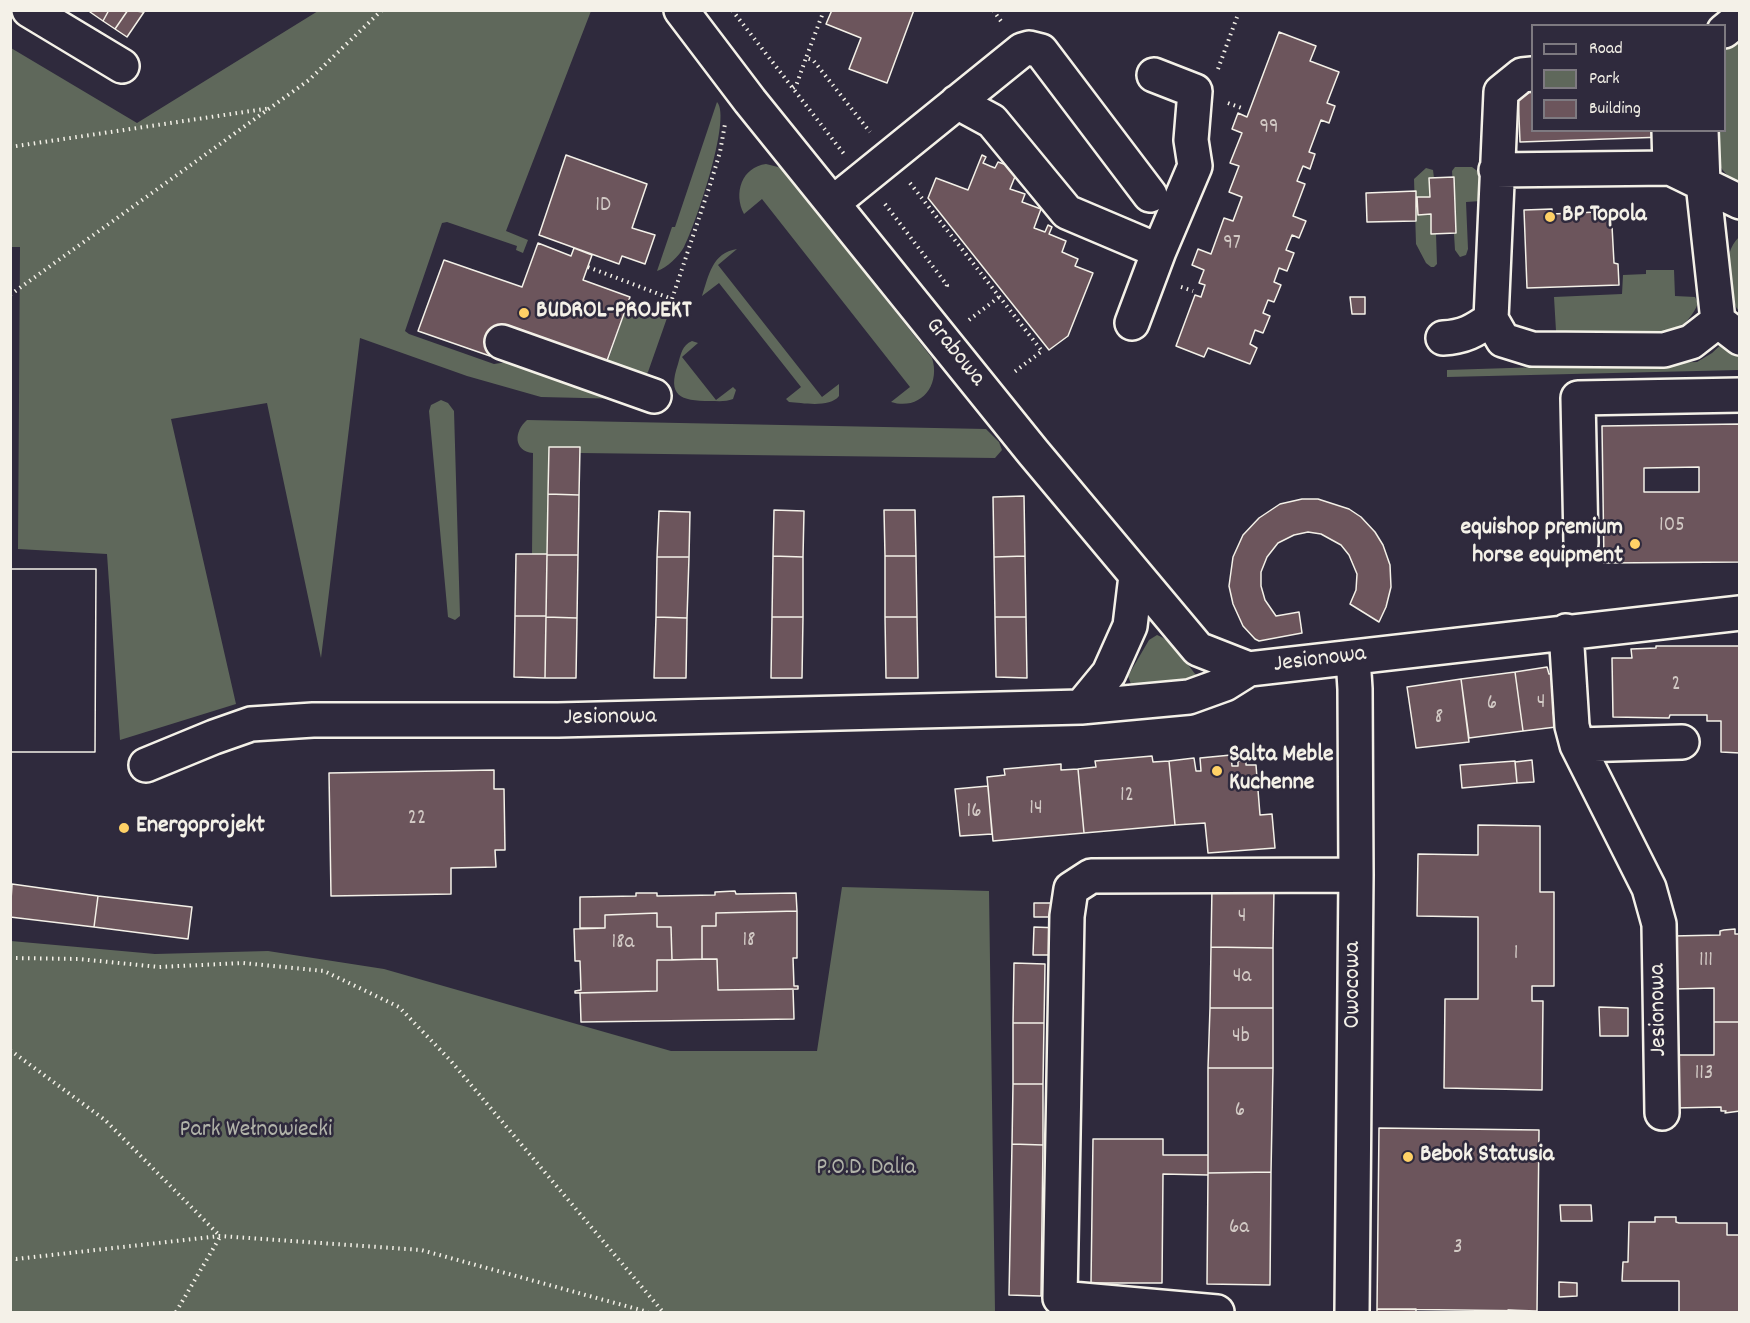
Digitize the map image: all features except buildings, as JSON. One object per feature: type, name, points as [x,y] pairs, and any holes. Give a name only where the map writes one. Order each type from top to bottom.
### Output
[{"type":"street","points":[[29,10],[123,66]]},
{"type":"street","name":"Grabowa","points":[[681,10],[742,91],[1033,453],[1198,649],[1249,669]]},
{"type":"street","points":[[1726,30],[1740,18]]},
{"type":"street","points":[[833,203],[1022,50],[1029,48],[1041,51],[1150,195]]},
{"type":"street","points":[[1531,74],[1522,75],[1501,92],[1491,319],[1503,340],[1532,349],[1664,350],[1729,330],[1703,183],[1701,132]]},
{"type":"street","points":[[1132,323],[1195,166],[1191,140],[1195,91],[1154,75]]},
{"type":"street","points":[[957,102],[992,121],[1067,212],[1159,251]]},
{"type":"street","points":[[1669,132],[1670,168]]},
{"type":"street","points":[[1496,170],[1670,168],[1740,202]]},
{"type":"street","points":[[1443,338],[1459,338],[1475,331],[1491,319]]},
{"type":"street","points":[[502,342],[654,396]]},
{"type":"street","points":[[1581,543],[1578,398],[1740,394]]},
{"type":"street","points":[[1081,707],[1109,673],[1130,626],[1136,576]]},
{"type":"street","name":"Jesionowa","points":[[146,765],[252,724],[313,720],[558,720],[1081,707],[1189,697],[1225,684],[1249,669],[1566,631],[1740,613]]},
{"type":"street","name":"Jesionowa","points":[[1566,631],[1572,726],[1577,745],[1649,888],[1659,924],[1662,1113]]},
{"type":"street","name":"Owocowa","points":[[1352,1312],[1356,875],[1353,657]]},
{"type":"street","points":[[1577,745],[1682,742]]},
{"type":"street","points":[[1217,1312],[1060,1298],[1067,916],[1071,889],[1090,876],[1356,875]]},
{"type":"path","points":[[10,295],[309,80],[382,10]]},
{"type":"path","points":[[793,88],[796,86],[824,10]]},
{"type":"path","points":[[806,58],[813,60],[1042,351],[1009,377]]},
{"type":"path","points":[[10,147],[271,108]]},
{"type":"path","points":[[588,267],[672,298],[720,152],[725,121]]},
{"type":"path","points":[[965,323],[999,297]]},
{"type":"path","points":[[10,958],[79,959],[159,967],[243,963],[324,971],[399,1007],[450,1060],[663,1312]]},
{"type":"path","points":[[10,1050],[105,1120],[220,1236]]},
{"type":"path","points":[[176,1312],[220,1236]]},
{"type":"path","points":[[10,1258],[220,1236],[421,1250],[648,1312]]},
{"type":"green space","points":[[318,11],[591,11],[506,231],[528,240],[523,253],[516,250],[517,246],[447,222],[442,223],[405,331],[494,364],[522,360],[626,399],[541,397],[467,376],[360,338],[321,658],[267,403],[171,419],[236,704],[120,740],[107,554],[18,549],[20,247],[11,247],[11,48],[137,123]]},
{"type":"green space","points":[[1739,36],[1739,184],[1725,173],[1718,162],[1713,132],[1726,132],[1726,45]]},
{"type":"green space","points":[[717,102],[720,112],[720,128],[710,173],[696,218],[682,250],[669,264],[657,271],[672,227],[675,227]]},
{"type":"green space","points":[[766,164],[782,168],[932,358],[934,368],[931,387],[919,399],[911,403],[891,402],[910,387],[762,199],[744,214],[739,198],[742,182],[751,170]]},
{"type":"green space","points":[[1455,167],[1472,167],[1480,173],[1481,201],[1466,202],[1468,249],[1466,255],[1460,257],[1455,250],[1454,234],[1456,233],[1452,171]]},
{"type":"green space","points":[[1426,168],[1433,170],[1434,178],[1429,178],[1430,197],[1418,197],[1418,214],[1431,214],[1431,234],[1436,234],[1437,264],[1434,267],[1426,263],[1416,244],[1414,179]]},
{"type":"green space","points":[[1739,237],[1739,311],[1728,284],[1727,263],[1733,244]]},
{"type":"green space","points":[[737,249],[718,265],[822,397],[839,384],[839,396],[835,400],[816,404],[789,402],[786,399],[801,387],[719,283],[702,296],[717,260],[729,251]]},
{"type":"green space","points":[[1646,270],[1674,270],[1675,296],[1695,297],[1698,303],[1688,320],[1672,333],[1564,336],[1556,331],[1554,297],[1622,294],[1623,275],[1646,274]]},
{"type":"green space","points":[[628,304],[667,318],[648,372],[643,377],[604,372]]},
{"type":"green space","points":[[1726,340],[1739,348],[1739,370],[1447,377],[1447,370],[1697,362],[1712,353]]},
{"type":"green space","points":[[692,341],[698,343],[682,357],[716,400],[733,387],[736,390],[733,399],[728,401],[691,400],[684,398],[675,390],[675,375],[682,350]]},
{"type":"green space","points":[[441,400],[448,403],[454,411],[460,616],[455,620],[448,617],[429,411],[431,405]]},
{"type":"green space","points":[[527,420],[986,429],[999,442],[1002,450],[995,458],[580,453],[580,447],[549,447],[547,554],[532,554],[533,453],[522,449],[518,440],[520,430]]},
{"type":"green space","points":[[1157,635],[1179,652],[1197,676],[1196,682],[1132,687],[1128,676],[1149,640]]},
{"type":"green space","name":"Park Wełnowiecki","points":[[842,887],[989,891],[995,1312],[11,1312],[11,941],[155,954],[268,951],[384,969],[671,1051],[817,1051]]},
{"type":"place","name":"BP Topola","points":[[1550,217]]},
{"type":"place","name":"BUDROL-PROJEKT","points":[[524,313]]},
{"type":"place","name":"equishop premium horse equipment","points":[[1635,544]]},
{"type":"place","name":"Salta Meble Kuchenne","points":[[1217,771]]},
{"type":"place","name":"Energoprojekt","points":[[124,828]]},
{"type":"place","name":"Bebok Statusia","points":[[1408,1157]]},
{"type":"park label","name":"P.O.D. Dalia","points":[[866,1170]]}]
